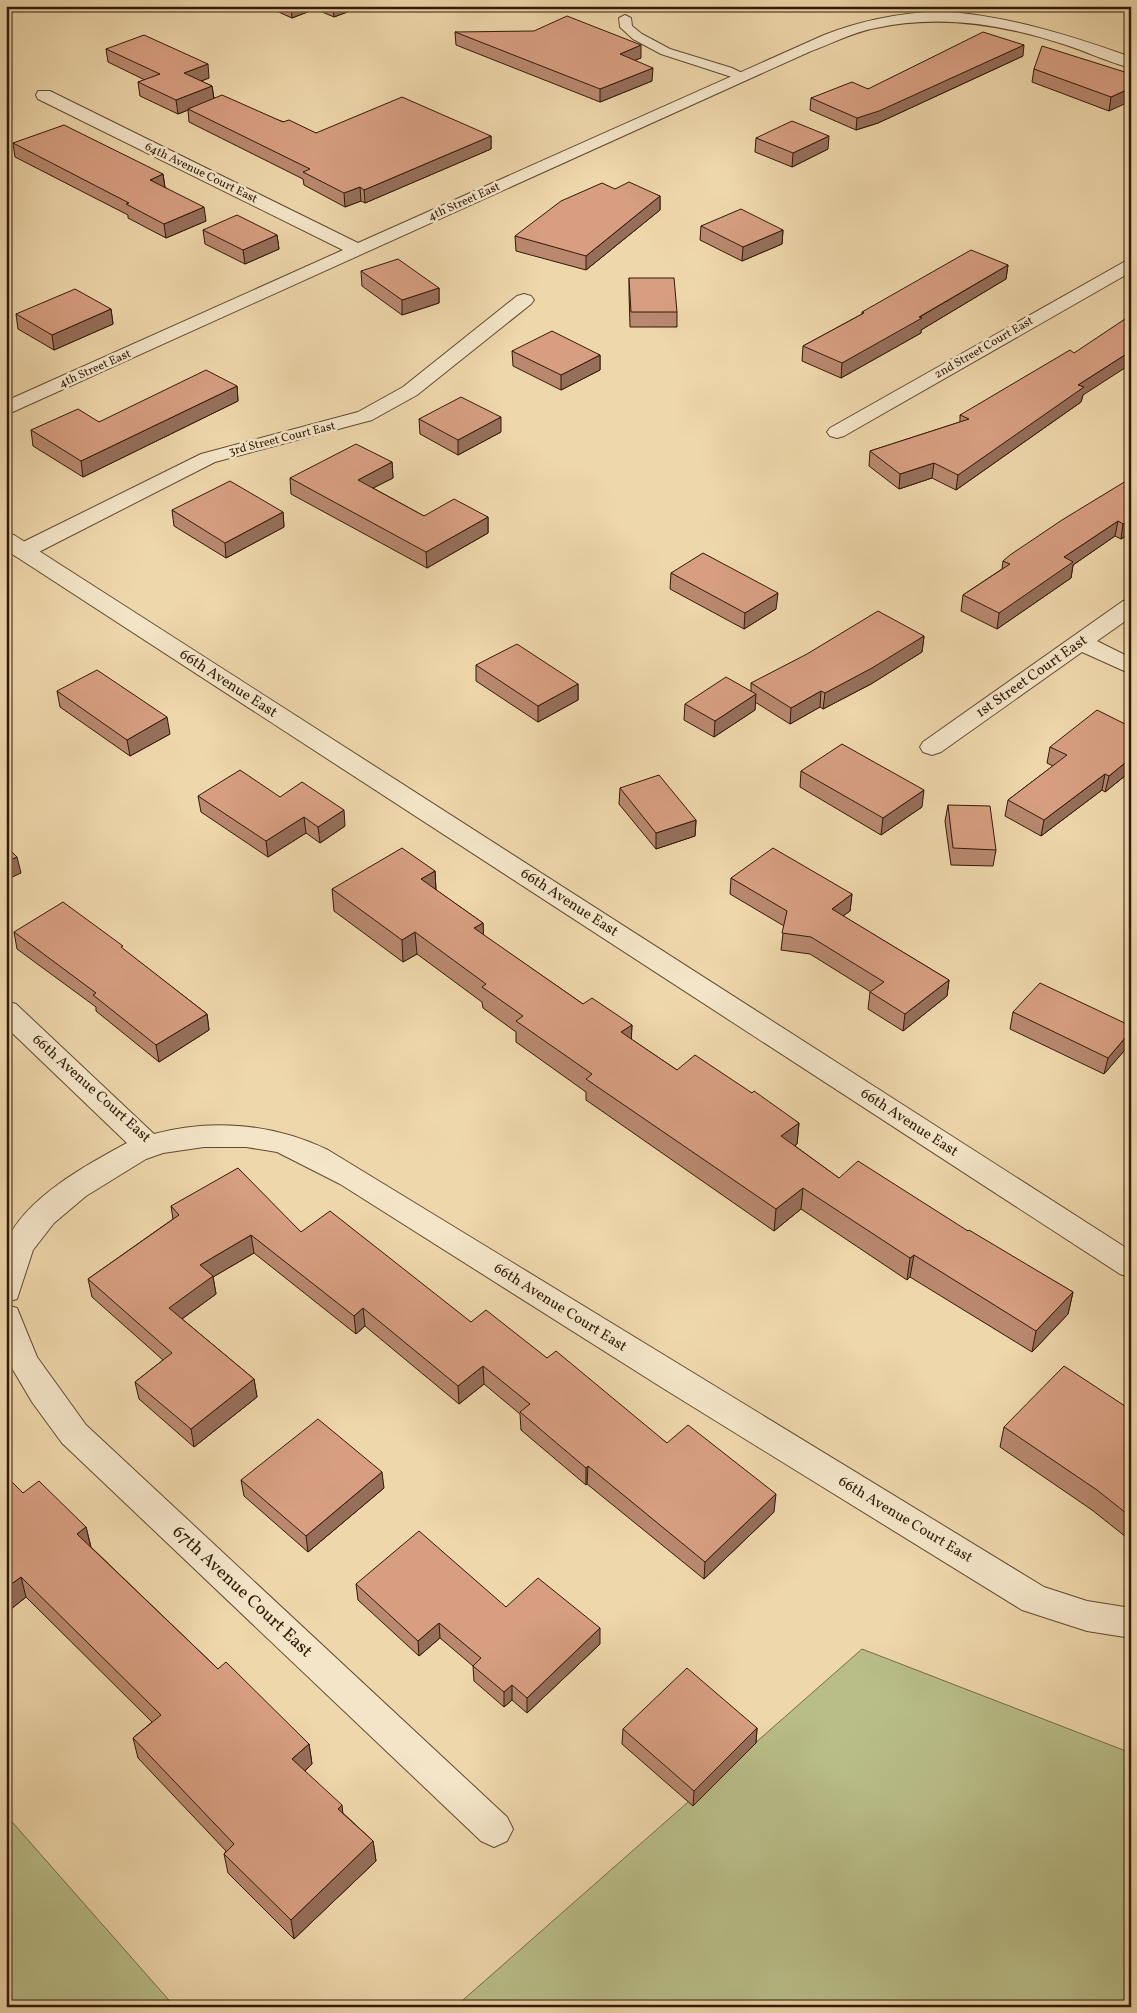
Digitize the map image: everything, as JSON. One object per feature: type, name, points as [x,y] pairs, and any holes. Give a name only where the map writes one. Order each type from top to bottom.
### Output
[{"type":"street","name":"4th Street East","points":[[6,409],[742,76],[852,30],[889,21],[929,17],[978,19],[1012,23],[1062,37],[1131,63]]},
{"type":"street","name":"64th Avenue Court East","points":[[44,95],[358,250]]},
{"type":"street","name":"2nd Street Court East","points":[[837,432],[1131,264]]},
{"type":"street","name":"3rd Street Court East","points":[[15,546],[208,458],[365,416],[410,391],[524,300]]},
{"type":"street","name":"66th Avenue East","points":[[15,546],[1131,1266]]},
{"type":"street","name":"1st Street Court East","points":[[932,747],[1131,606]]},
{"type":"street","points":[[1082,642],[1131,667]]},
{"type":"street","name":"66th Avenue Court East","points":[[6,1011],[148,1146],[218,1135],[261,1138],[299,1148],[350,1176],[672,1378],[1034,1599],[1087,1616],[1131,1623]]},
{"type":"street","points":[[6,1290],[8,1274],[23,1242],[38,1218],[64,1196],[148,1146]]},
{"type":"street","name":"67th Avenue Court East","points":[[9,1328],[34,1383],[74,1434],[494,1829]]},
{"type":"lane","points":[[626,18],[626,28],[646,42],[675,55],[711,64],[742,76]]},
{"type":"green space","points":[[862,1649],[1131,1753],[1131,2007],[455,2007]]},
{"type":"green space","points":[[6,1815],[175,2007],[6,2007]]},
{"type":"building","points":[[567,16],[641,45],[620,54],[653,68],[600,89],[455,32],[534,31]]},
{"type":"building","points":[[983,32],[1024,45],[879,111],[857,118],[811,98],[852,82],[868,89]]},
{"type":"building","points":[[144,35],[208,64],[184,73],[212,86],[176,100],[138,82],[160,74],[106,49]]},
{"type":"building","points":[[1042,46],[1131,74],[1131,88],[1111,97],[1034,69]]},
{"type":"building","points":[[222,95],[283,122],[289,120],[316,133],[402,97],[491,136],[364,190],[360,187],[344,193],[303,172],[310,169],[188,109]]},
{"type":"building","points":[[792,121],[829,136],[793,153],[756,138]]},
{"type":"building","points":[[64,125],[163,174],[150,180],[204,207],[164,224],[126,204],[129,203],[13,143]]},
{"type":"building","points":[[629,182],[660,196],[586,256],[515,236],[561,201],[602,183],[615,189]]},
{"type":"building","points":[[741,209],[783,230],[743,247],[701,226]]},
{"type":"building","points":[[237,215],[277,235],[243,250],[203,230]]},
{"type":"building","points":[[971,250],[1008,265],[919,317],[922,318],[842,363],[803,346],[864,313],[862,312]]},
{"type":"building","points":[[398,259],[439,288],[402,300],[361,271]]},
{"type":"building","points":[[629,278],[674,278],[677,312],[631,312]]},
{"type":"building","points":[[75,289],[111,309],[52,335],[16,314]]},
{"type":"building","points":[[1131,315],[1131,351],[1078,385],[1084,387],[958,475],[934,463],[900,474],[870,451],[969,419],[960,415],[1070,350],[1074,353]]},
{"type":"building","points":[[552,331],[600,355],[561,375],[512,351]]},
{"type":"building","points":[[206,370],[237,386],[81,461],[31,430],[78,409],[99,422]]},
{"type":"building","points":[[461,397],[501,417],[458,440],[419,419]]},
{"type":"building","points":[[356,444],[392,462],[358,480],[424,516],[454,499],[488,517],[426,552],[290,478]]},
{"type":"building","points":[[230,481],[283,512],[225,543],[172,510]]},
{"type":"building","points":[[1126,481],[1131,484],[1131,519],[1123,524],[1118,521],[1064,557],[1073,562],[999,613],[963,595],[1010,564],[1003,561],[1010,555],[1062,520]]},
{"type":"building","points":[[703,553],[778,593],[745,613],[671,573]]},
{"type":"building","points":[[878,611],[924,636],[872,668],[825,693],[821,691],[791,708],[751,683],[807,654]]},
{"type":"building","points":[[517,644],[578,684],[538,706],[476,665]]},
{"type":"building","points":[[97,670],[167,717],[127,740],[57,691]]},
{"type":"building","points":[[726,677],[756,694],[715,721],[685,704]]},
{"type":"building","points":[[1097,710],[1131,727],[1131,758],[1109,776],[1105,774],[1044,820],[1008,800],[1067,755],[1050,747]]},
{"type":"building","points":[[842,744],[924,790],[883,818],[801,771]]},
{"type":"building","points":[[240,770],[280,797],[302,782],[344,810],[318,827],[304,817],[266,841],[198,796]]},
{"type":"building","points":[[659,775],[696,820],[656,833],[620,788]]},
{"type":"building","points":[[948,805],[990,806],[996,850],[953,848]]},
{"type":"building","points":[[6,846],[17,857],[6,862]]},
{"type":"building","points":[[402,848],[435,871],[421,879],[483,923],[474,928],[583,1004],[592,998],[632,1025],[621,1032],[677,1070],[695,1055],[752,1093],[754,1091],[799,1123],[781,1136],[839,1178],[858,1161],[968,1231],[1073,1292],[1036,1331],[914,1255],[910,1258],[803,1188],[776,1209],[586,1079],[592,1074],[516,1021],[523,1016],[482,987],[486,984],[415,932],[402,940],[332,889]]},
{"type":"building","points":[[773,848],[852,894],[832,909],[949,980],[905,1014],[870,992],[884,982],[811,937],[782,933],[787,911],[731,878]]},
{"type":"building","points":[[63,902],[123,946],[121,947],[207,1014],[156,1045],[93,995],[96,993],[14,932]]},
{"type":"building","points":[[1040,983],[1131,1026],[1131,1031],[1108,1058],[1013,1012]]},
{"type":"building","points":[[238,1168],[301,1232],[330,1211],[471,1322],[486,1310],[547,1358],[556,1351],[667,1443],[688,1425],[776,1494],[705,1562],[588,1466],[586,1468],[520,1412],[530,1404],[483,1366],[458,1386],[363,1308],[354,1316],[251,1235],[200,1265],[213,1276],[169,1308],[254,1379],[191,1429],[135,1382],[172,1353],[88,1279],[179,1215],[171,1206]]},
{"type":"building","points":[[1064,1366],[1131,1410],[1131,1517],[1097,1490],[1004,1427]]},
{"type":"building","points":[[318,1419],[382,1472],[306,1536],[241,1480]]},
{"type":"building","points":[[6,1476],[23,1493],[39,1481],[86,1527],[77,1534],[218,1669],[226,1662],[309,1744],[292,1759],[342,1805],[338,1809],[373,1841],[291,1920],[224,1854],[234,1844],[133,1738],[161,1715],[21,1577],[6,1588]]},
{"type":"building","points":[[419,1531],[506,1607],[538,1578],[600,1628],[527,1698],[512,1685],[504,1692],[473,1666],[481,1658],[439,1623],[418,1641],[356,1584]]},
{"type":"building","points":[[687,1668],[757,1728],[694,1791],[623,1729]]}]
